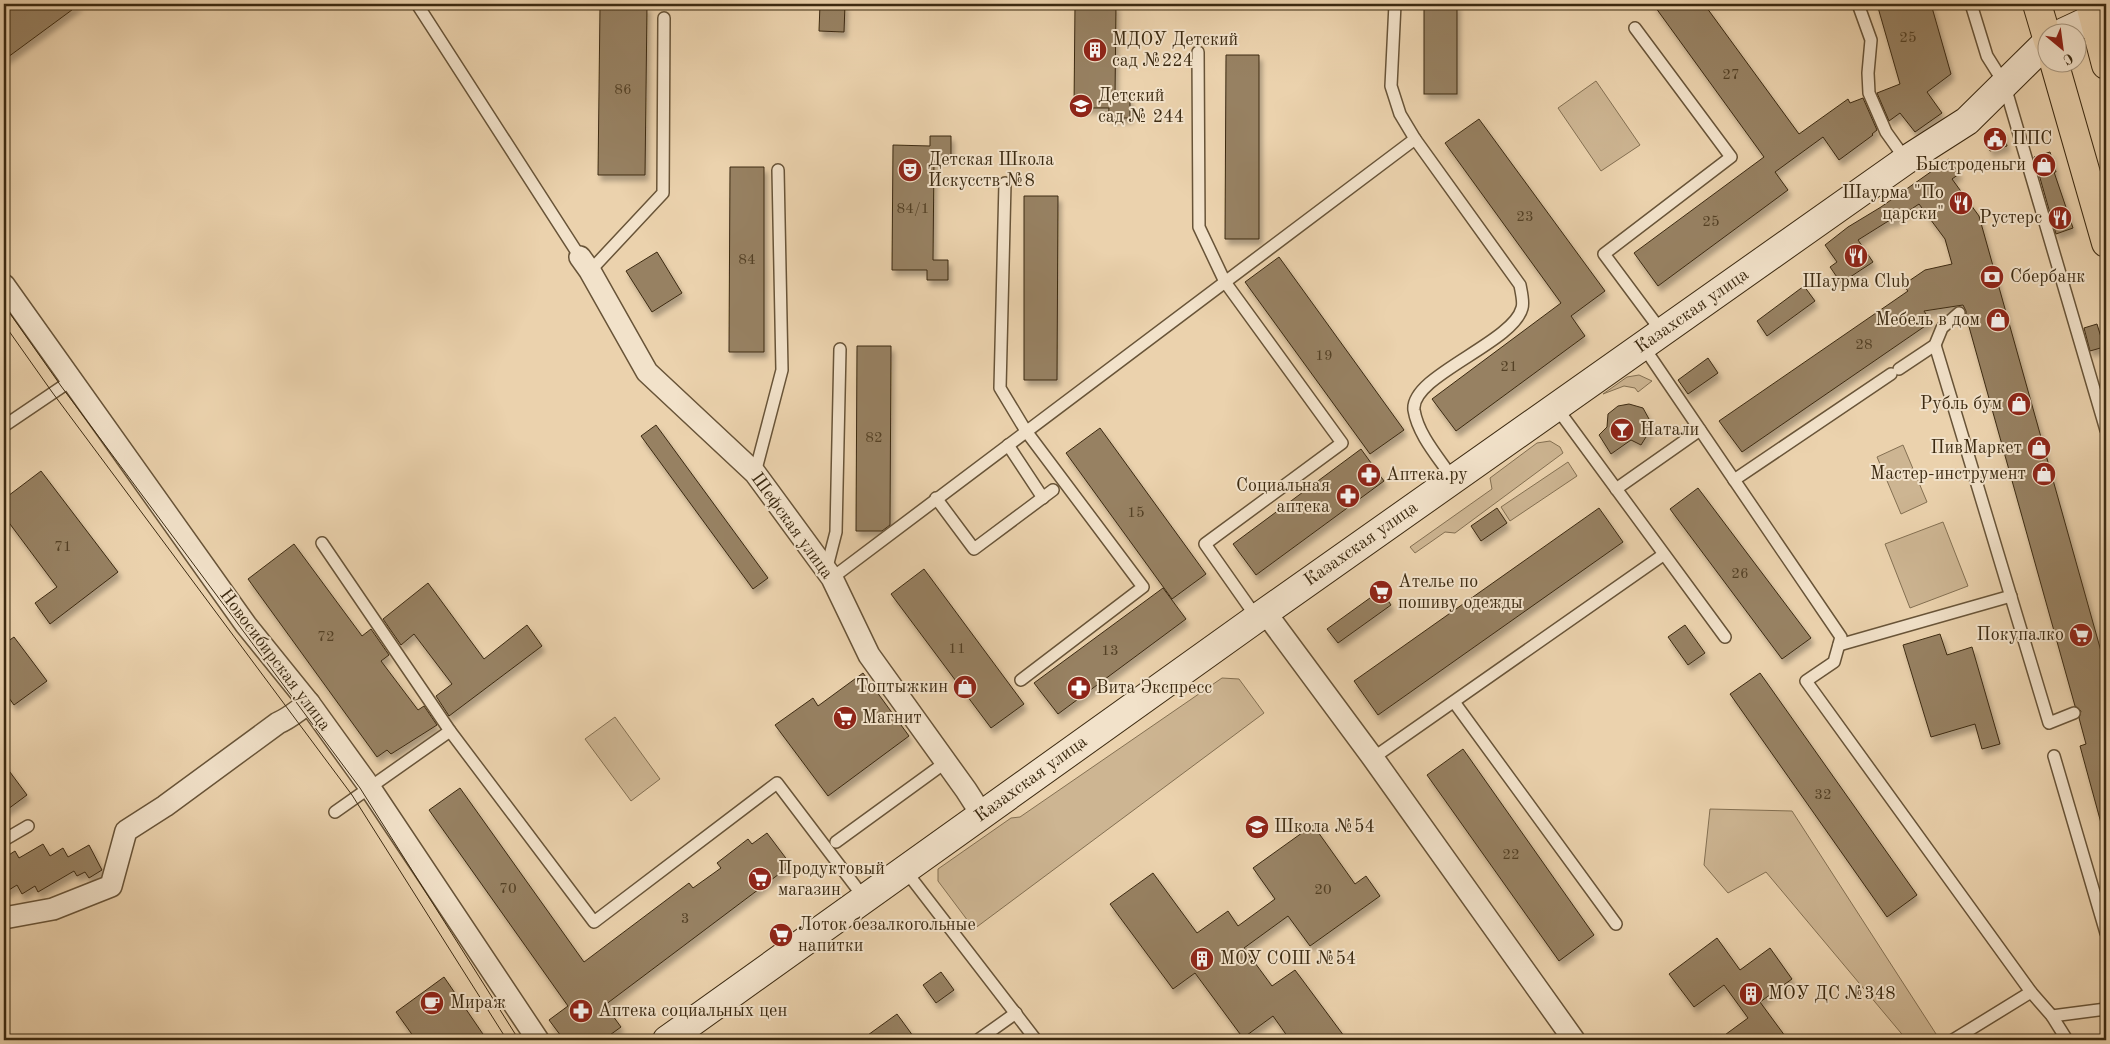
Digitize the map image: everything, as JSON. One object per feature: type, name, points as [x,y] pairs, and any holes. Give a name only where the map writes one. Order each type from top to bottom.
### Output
[{"type":"highway","points":[[2037,4],[2042,22]]},
{"type":"highway","points":[[2097,12],[2106,65]]},
{"type":"highway","points":[[2057,72],[2106,243]]},
{"type":"main road","points":[[2080,22],[2097,12]]},
{"type":"main road","name":"Казахская улица","points":[[667,1040],[1453,479],[1906,160],[1967,121],[2038,51]]},
{"type":"street","name":"Шефская улица","points":[[585,264],[647,372],[755,473],[829,575],[869,655],[982,815]]},
{"type":"street","name":"Новосибирская улица","points":[[4,285],[246,625],[309,703],[370,788],[538,1040]]},
{"type":"street","points":[[1261,615],[1373,758],[1574,1040]]},
{"type":"street","points":[[4,918],[53,909],[111,886],[126,831],[165,806],[278,723],[293,716],[300,708],[309,703]]},
{"type":"lane","points":[[417,4],[585,264],[662,193],[664,18]]},
{"type":"lane","points":[[1395,4],[1391,86],[1400,114],[1415,140],[1520,285],[1522,308],[1510,326],[1422,389],[1414,407],[1418,426],[1453,479]]},
{"type":"lane","points":[[1858,4],[1871,40],[1868,73],[1869,92],[1886,132],[1906,160]]},
{"type":"lane","points":[[1971,4],[1987,56],[2004,83],[2106,430]]},
{"type":"lane","points":[[1635,28],[1732,157],[1604,254],[1700,430],[1841,637],[1834,662],[1806,681],[2031,992],[2052,1016],[2067,1040]]},
{"type":"lane","points":[[1198,52],[1199,227],[1225,282],[1342,443],[1205,544],[1261,615]]},
{"type":"lane","points":[[829,575],[1008,445],[1415,140]]},
{"type":"lane","points":[[755,473],[782,370],[778,170]]},
{"type":"lane","points":[[1006,183],[1000,388],[1026,430],[1143,587],[1022,680]]},
{"type":"lane","points":[[1959,313],[1942,328],[1936,345],[2049,722],[2074,713]]},
{"type":"lane","points":[[1734,480],[1936,345]]},
{"type":"lane","points":[[829,575],[836,532],[840,349]]},
{"type":"lane","points":[[4,426],[72,380]]},
{"type":"lane","points":[[1556,407],[1725,637]]},
{"type":"lane","points":[[1616,489],[1700,430]]},
{"type":"lane","points":[[1008,445],[1043,498]]},
{"type":"lane","points":[[936,498],[974,549],[1053,490]]},
{"type":"lane","points":[[322,543],[450,731],[594,922],[777,783],[865,898]]},
{"type":"lane","points":[[1373,758],[1663,555]]},
{"type":"lane","points":[[1839,645],[2011,596]]},
{"type":"lane","points":[[1454,702],[1616,924]]},
{"type":"lane","points":[[335,812],[450,731]]},
{"type":"lane","points":[[2054,756],[2106,933]]},
{"type":"lane","points":[[836,842],[946,762]]},
{"type":"lane","points":[[4,840],[28,826]]},
{"type":"lane","points":[[905,870],[1036,1040]]},
{"type":"lane","points":[[1953,1040],[2031,992]]},
{"type":"lane","points":[[2052,1016],[2106,1009]]},
{"type":"lane","points":[[978,1040],[1016,1013]]},
{"type":"shaded area","points":[[1596,81],[1640,145],[1601,171],[1558,108]]},
{"type":"shaded area","points":[[1639,375],[1652,381],[1638,392],[1635,388],[1624,386],[1603,394],[1627,377]]},
{"type":"shaded area","points":[[1550,441],[1560,447],[1563,453],[1455,533],[1445,532],[1415,553],[1410,547],[1492,489],[1490,478],[1537,443]]},
{"type":"shaded area","points":[[1903,445],[1927,502],[1901,514],[1877,457]]},
{"type":"shaded area","points":[[1568,462],[1577,476],[1510,521],[1501,507]]},
{"type":"shaded area","points":[[1943,522],[1968,586],[1910,608],[1885,544]]},
{"type":"shaded area","points":[[1222,678],[1239,679],[1264,713],[974,929],[938,881],[938,869],[1011,818],[1020,817]]},
{"type":"shaded area","points":[[615,717],[660,779],[631,801],[585,739]]},
{"type":"shaded area","points":[[1710,809],[1792,811],[1938,1037],[1906,1039],[1766,872],[1728,893],[1704,865]]},
{"type":"building","points":[[4,4],[80,4],[4,60]]},
{"type":"building","points":[[820,4],[845,4],[844,32],[819,31]]},
{"type":"building","name":"МДОУ Детский сад №224","points":[[1075,4],[1116,4],[1115,97],[1130,97],[1130,118],[1108,118],[1109,108],[1074,108]]},
{"type":"building","points":[[1424,4],[1457,4],[1457,94],[1424,94]]},
{"type":"building","points":[[1653,4],[1704,4],[1799,134],[1848,99],[1850,103],[1863,98],[1877,130],[1839,160],[1823,137],[1775,172],[1788,190],[1658,286],[1634,253],[1764,157]]},
{"type":"building","points":[[1877,4],[1931,4],[1951,74],[1927,92],[1942,113],[1915,132],[1900,113],[1889,121],[1877,93],[1900,84]]},
{"type":"building","points":[[600,6],[647,6],[645,175],[598,175]]},
{"type":"building","points":[[1226,55],[1259,55],[1259,239],[1225,239]]},
{"type":"building","points":[[1479,119],[1605,291],[1571,316],[1585,336],[1456,431],[1432,399],[1561,303],[1445,143]]},
{"type":"building","points":[[2003,130],[2007,146],[1990,151],[1985,136]]},
{"type":"building","points":[[930,136],[951,136],[951,158],[934,158],[933,260],[948,260],[948,280],[927,280],[927,270],[892,270],[893,145],[930,146]]},
{"type":"building","points":[[2050,152],[2056,172],[2054,172],[2073,228],[2056,234],[2034,157]]},
{"type":"building","points":[[1949,159],[1959,174],[1952,179],[1979,216],[2106,669],[2106,822],[2101,823],[2080,746],[2086,744],[2079,718],[2081,711],[2075,706],[1963,305],[1924,311],[1931,322],[1742,452],[1719,421],[1908,291],[1903,285],[1925,270],[1952,264],[1945,239],[1919,204],[1892,222],[1890,220],[1858,240],[1873,262],[1841,283],[1830,267],[1837,262],[1825,245],[1848,227],[1881,207]]},
{"type":"building","points":[[730,167],[764,167],[764,352],[729,352]]},
{"type":"building","points":[[1024,196],[1058,196],[1057,380],[1024,380]]},
{"type":"building","points":[[657,252],[682,293],[652,312],[626,271]]},
{"type":"building","points":[[1279,257],[1404,430],[1370,454],[1245,282]]},
{"type":"building","points":[[1804,286],[1815,301],[1767,336],[1757,321]]},
{"type":"building","points":[[2097,324],[2104,347],[2090,351],[2084,328]]},
{"type":"building","points":[[857,346],[891,346],[890,525],[882,531],[856,531]]},
{"type":"building","points":[[1708,358],[1718,373],[1688,394],[1678,380]]},
{"type":"building","points":[[1629,404],[1643,408],[1649,419],[1651,429],[1641,445],[1631,440],[1611,454],[1599,435],[1607,427],[1608,414],[1618,406]]},
{"type":"building","points":[[656,425],[768,578],[753,589],[641,436]]},
{"type":"building","points":[[1100,428],[1206,574],[1172,599],[1066,453]]},
{"type":"building","points":[[1361,449],[1384,481],[1256,575],[1233,544]]},
{"type":"building","points":[[41,471],[118,572],[50,624],[35,603],[57,587],[4,516],[4,499]]},
{"type":"building","points":[[1698,488],[1811,638],[1782,659],[1670,509]]},
{"type":"building","points":[[1497,508],[1507,523],[1481,541],[1471,526]]},
{"type":"building","points":[[1599,508],[1623,542],[1378,715],[1354,681]]},
{"type":"building","points":[[294,544],[362,636],[371,629],[389,655],[381,661],[418,710],[424,706],[437,725],[391,754],[387,750],[377,757],[248,579]]},
{"type":"building","points":[[924,569],[1024,704],[991,728],[891,594]]},
{"type":"building","points":[[428,583],[484,659],[527,625],[542,646],[449,716],[436,696],[452,684],[414,634],[401,645],[383,619]]},
{"type":"building","points":[[1163,588],[1186,619],[1058,714],[1034,683]]},
{"type":"building","points":[[1381,590],[1391,605],[1338,643],[1327,629]]},
{"type":"building","points":[[1685,625],[1705,653],[1688,665],[1668,637]]},
{"type":"building","points":[[1940,634],[1947,655],[1972,647],[2000,744],[1982,749],[1975,724],[1931,737],[1903,645]]},
{"type":"building","points":[[14,637],[47,681],[14,705],[4,691],[4,644]]},
{"type":"building","points":[[863,673],[909,736],[828,796],[775,725],[813,698],[818,706]]},
{"type":"building","points":[[1760,673],[1917,895],[1887,917],[1730,694]]},
{"type":"building","points":[[1463,749],[1594,935],[1559,961],[1427,775]]},
{"type":"building","points":[[4,764],[27,795],[4,812]]},
{"type":"building","points":[[460,788],[584,962],[689,883],[693,888],[721,868],[717,863],[748,839],[752,844],[767,833],[791,865],[605,1005],[621,1027],[603,1040],[564,1040],[549,1020],[568,1006],[429,810]]},
{"type":"building","name":"МОУ СОШ №54","points":[[1313,825],[1355,884],[1366,876],[1380,896],[1310,946],[1288,916],[1244,948],[1272,986],[1295,970],[1347,1040],[1290,1040],[1273,1016],[1243,1038],[1195,973],[1173,989],[1110,904],[1153,873],[1197,933],[1228,911],[1238,926],[1275,899],[1253,868]]},
{"type":"building","points":[[43,844],[50,856],[63,848],[68,857],[89,845],[102,870],[89,878],[85,872],[77,876],[74,871],[38,892],[35,886],[22,894],[17,885],[4,893],[4,858],[15,851],[19,858]]},
{"type":"building","name":"МОУ ДС №348","points":[[1717,938],[1740,970],[1770,948],[1792,979],[1760,1002],[1788,1040],[1718,1040],[1748,1018],[1724,985],[1694,1007],[1669,974]]},
{"type":"building","points":[[941,972],[954,990],[936,1003],[923,985]]},
{"type":"building","points":[[444,977],[487,1040],[416,1040],[396,1012]]},
{"type":"building","points":[[897,1014],[916,1040],[861,1040]]},
{"type":"tram line","points":[[4,305],[61,386],[360,788],[519,1040]]},
{"type":"tram line","points":[[4,324],[52,392],[352,795],[507,1040]]},
{"type":"place","name":"МДОУ Детский сад №224","points":[[1095,50]]},
{"type":"place","name":"Детский сад № 244","points":[[1081,106]]},
{"type":"place","name":"ППС","points":[[1995,139]]},
{"type":"place","name":"Быстроденьги","points":[[2044,165]]},
{"type":"place","name":"Детская Школа Искусств №8","points":[[910,170]]},
{"type":"place","name":"Шаурма \"По царски\"","points":[[1961,203]]},
{"type":"place","name":"Рустерс","points":[[2060,218]]},
{"type":"place","name":"Шаурма Club","points":[[1856,256]]},
{"type":"place","name":"Сбербанк","points":[[1992,277]]},
{"type":"place","name":"Мебель в дом","points":[[1998,320]]},
{"type":"place","name":"Рубль бум","points":[[2019,404]]},
{"type":"place","name":"Натали","points":[[1622,430]]},
{"type":"place","name":"ПивМаркет","points":[[2039,448]]},
{"type":"place","name":"Мастер-инструмент","points":[[2044,474]]},
{"type":"place","name":"Аптека.ру","points":[[1369,475]]},
{"type":"place","name":"Социальная аптека","points":[[1348,496]]},
{"type":"place","name":"Ателье по пошиву одежды","points":[[1381,592]]},
{"type":"place","name":"Покупалко","points":[[2081,635]]},
{"type":"place","name":"Топтыжкин","points":[[965,687]]},
{"type":"place","name":"Вита Экспресс","points":[[1079,688]]},
{"type":"place","name":"Магнит","points":[[845,718]]},
{"type":"place","name":"Школа №54","points":[[1257,827]]},
{"type":"place","name":"Продуктовый магазин","points":[[760,879]]},
{"type":"place","name":"Лоток безалкогольные напитки","points":[[781,935]]},
{"type":"place","name":"МОУ СОШ №54","points":[[1202,959]]},
{"type":"place","name":"МОУ ДС №348","points":[[1751,994]]},
{"type":"place","name":"Мираж","points":[[432,1003]]},
{"type":"place","name":"Аптека социальных цен","points":[[581,1011]]}]
